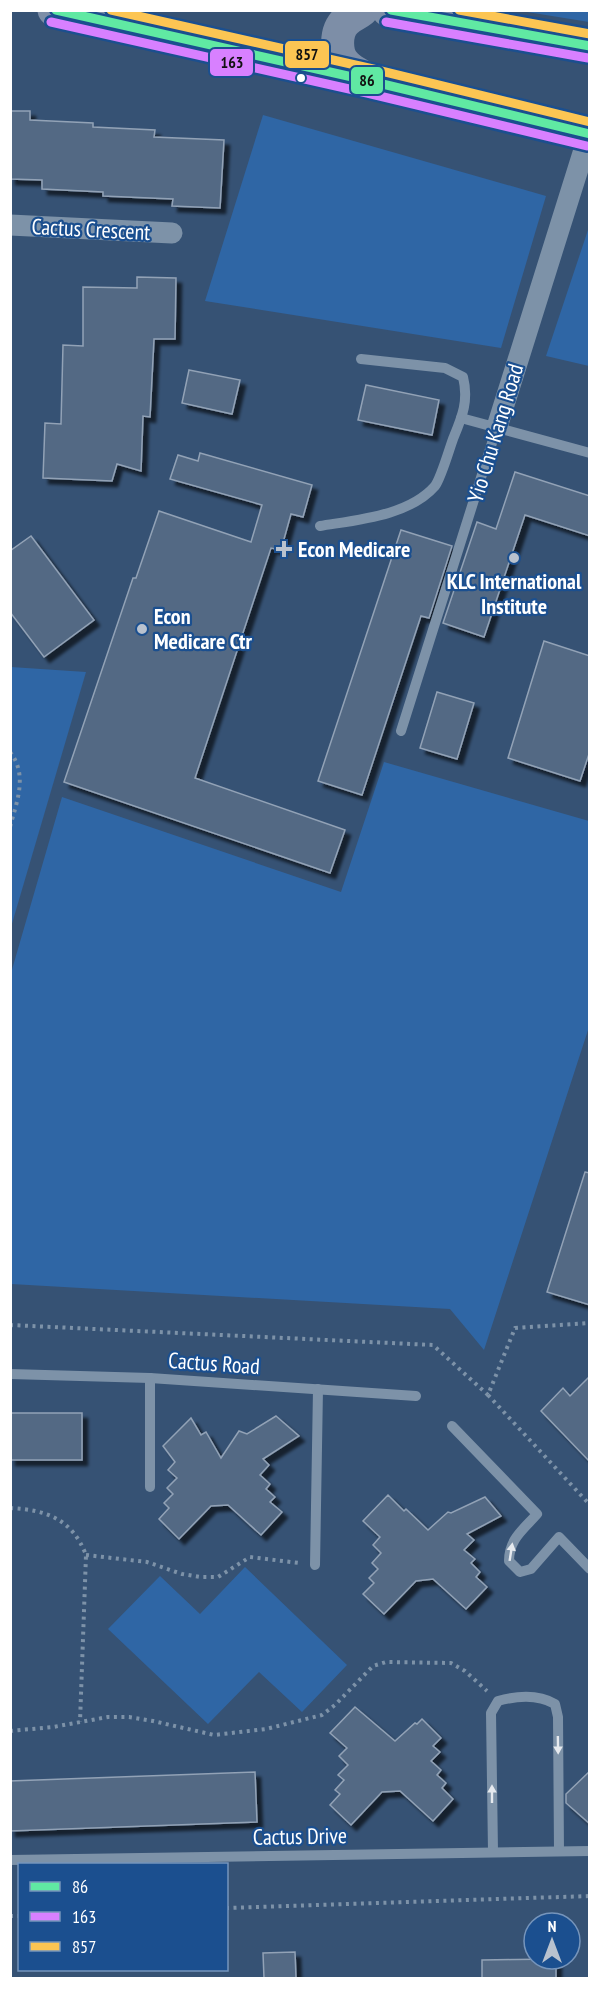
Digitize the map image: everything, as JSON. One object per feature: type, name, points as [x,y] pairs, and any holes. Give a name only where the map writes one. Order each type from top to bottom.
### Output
[{"type":"main road","name":"Yio Chu Kang Road","points":[[54,10],[370,81],[589,134]]},
{"type":"main road","points":[[362,10],[345,21],[339,33],[339,52],[344,64],[370,81]]},
{"type":"main road","points":[[388,10],[590,46]]},
{"type":"street","name":"Yio Chu Kang Road","points":[[497,427],[589,134]]},
{"type":"street","name":"Cactus Crescent","points":[[10,225],[172,233]]},
{"type":"lane","points":[[320,526],[374,517],[413,504],[436,485],[461,418],[467,393],[464,377],[445,368],[360,359]]},
{"type":"lane","points":[[461,418],[590,453]]},
{"type":"lane","name":"Yio Chu Kang Road","points":[[401,731],[497,427]]},
{"type":"lane","name":"Cactus Road","points":[[10,1374],[150,1378],[416,1395]]},
{"type":"lane","points":[[150,1378],[150,1488]]},
{"type":"lane","points":[[315,1565],[318,1389]]},
{"type":"lane","points":[[452,1426],[537,1514],[513,1540],[508,1550],[508,1561],[520,1572],[531,1569],[559,1537],[590,1569]]},
{"type":"lane","points":[[493,1852],[491,1713],[498,1701],[509,1698],[544,1697],[555,1704],[558,1717],[559,1851]]},
{"type":"lane","name":"Cactus Drive","points":[[10,1860],[590,1851]]},
{"type":"path","points":[[10,752],[16,759],[20,773],[20,793],[10,827]]},
{"type":"path","points":[[488,1395],[515,1328],[590,1323]]},
{"type":"path","points":[[10,1325],[434,1345],[488,1395],[590,1505]]},
{"type":"path","points":[[10,1508],[35,1510],[61,1520],[82,1544],[86,1555],[80,1722]]},
{"type":"path","points":[[86,1555],[147,1562],[182,1574],[200,1577],[218,1577],[250,1557],[315,1565]]},
{"type":"path","points":[[10,1731],[53,1727],[108,1717],[129,1717],[153,1721],[214,1735],[266,1729],[322,1715],[373,1666],[386,1662],[451,1663],[465,1671],[498,1701]]},
{"type":"path","points":[[228,1908],[590,1896]]},
{"type":"shaded area","points":[[521,11],[589,11],[589,22]]},
{"type":"shaded area","points":[[263,115],[546,196],[501,348],[205,301]]},
{"type":"shaded area","points":[[589,227],[590,366],[546,356]]},
{"type":"shaded area","points":[[10,667],[86,672],[11,927]]},
{"type":"shaded area","points":[[384,762],[589,821],[589,1027],[484,1350],[450,1309],[11,1284],[11,973],[62,797],[341,892]]},
{"type":"shaded area","points":[[245,1567],[347,1665],[302,1712],[259,1672],[208,1724],[108,1629],[160,1576],[200,1614]]},
{"type":"building","points":[[10,111],[30,111],[30,120],[93,123],[93,127],[155,130],[154,137],[224,140],[220,208],[172,206],[173,199],[103,196],[103,192],[42,189],[42,180],[10,179]]},
{"type":"building","points":[[137,277],[176,278],[175,339],[154,339],[150,417],[143,416],[141,471],[117,464],[112,481],[43,478],[45,423],[61,424],[63,345],[83,346],[83,287],[137,288]]},
{"type":"building","points":[[189,370],[240,380],[232,414],[182,403]]},
{"type":"building","points":[[366,385],[439,400],[432,435],[358,420]]},
{"type":"building","points":[[200,453],[312,485],[303,517],[291,514],[281,550],[271,548],[195,778],[345,830],[330,873],[64,782],[133,578],[136,578],[159,511],[251,542],[262,505],[170,479],[178,455],[198,461]]},
{"type":"building","points":[[515,472],[590,496],[590,536],[525,515],[484,637],[443,623],[477,522],[496,529]]},
{"type":"building","points":[[401,530],[452,546],[429,618],[421,616],[362,795],[318,781]]},
{"type":"building","points":[[31,536],[94,620],[44,657],[10,612],[10,551]]},
{"type":"building","name":"KLC International Institute","points":[[544,641],[590,656],[590,751],[580,781],[508,758]]},
{"type":"building","points":[[437,692],[474,703],[457,759],[420,748]]},
{"type":"building","points":[[585,1172],[590,1173],[590,1305],[547,1292]]},
{"type":"building","points":[[590,1376],[590,1462],[541,1411],[563,1388],[570,1396]]},
{"type":"building","points":[[10,1413],[82,1413],[82,1460],[10,1460]]},
{"type":"building","points":[[276,1416],[299,1436],[263,1459],[269,1465],[260,1475],[270,1484],[266,1489],[275,1497],[270,1502],[282,1512],[261,1535],[228,1505],[211,1506],[179,1539],[159,1519],[169,1508],[164,1503],[173,1494],[167,1488],[177,1478],[168,1470],[175,1462],[163,1446],[191,1418],[201,1435],[206,1432],[221,1458],[239,1431],[247,1434]]},
{"type":"building","points":[[388,1495],[428,1530],[448,1512],[451,1513],[485,1497],[501,1516],[467,1534],[474,1540],[464,1550],[475,1559],[471,1563],[480,1572],[476,1577],[487,1587],[466,1609],[433,1579],[416,1581],[384,1614],[363,1594],[374,1583],[369,1578],[378,1569],[372,1563],[381,1553],[373,1545],[380,1537],[363,1521]]},
{"type":"building","points":[[355,1707],[395,1741],[422,1719],[441,1738],[433,1746],[440,1752],[431,1761],[441,1770],[437,1775],[446,1783],[442,1788],[453,1799],[433,1821],[400,1791],[382,1792],[351,1825],[330,1805],[340,1794],[335,1790],[344,1780],[338,1775],[348,1765],[339,1756],[347,1748],[330,1733]]},
{"type":"building","points":[[590,1771],[590,1824],[566,1803],[566,1794]]},
{"type":"building","points":[[255,1772],[257,1822],[10,1831],[10,1781]]},
{"type":"building","points":[[295,1952],[296,1978],[264,1978],[263,1953]]},
{"type":"building","points":[[522,1959],[522,1971],[556,1971],[556,1978],[482,1978],[482,1960]]},
{"type":"transit line","name":"86","points":[[56,10],[370,81],[590,134]]},
{"type":"transit line","name":"857","points":[[111,10],[373,69],[590,122]]},
{"type":"transit line","name":"86","points":[[391,10],[590,46]]},
{"type":"transit line","name":"857","points":[[459,10],[590,34]]},
{"type":"transit line","name":"163","points":[[51,22],[367,93],[587,146]]},
{"type":"transit line","name":"163","points":[[386,22],[588,58]]},
{"type":"place","name":"Econ Medicare","points":[[284,549]]},
{"type":"place","name":"KLC International Institute","points":[[514,558]]},
{"type":"place","name":"Econ Medicare Ctr","points":[[142,629]]}]
